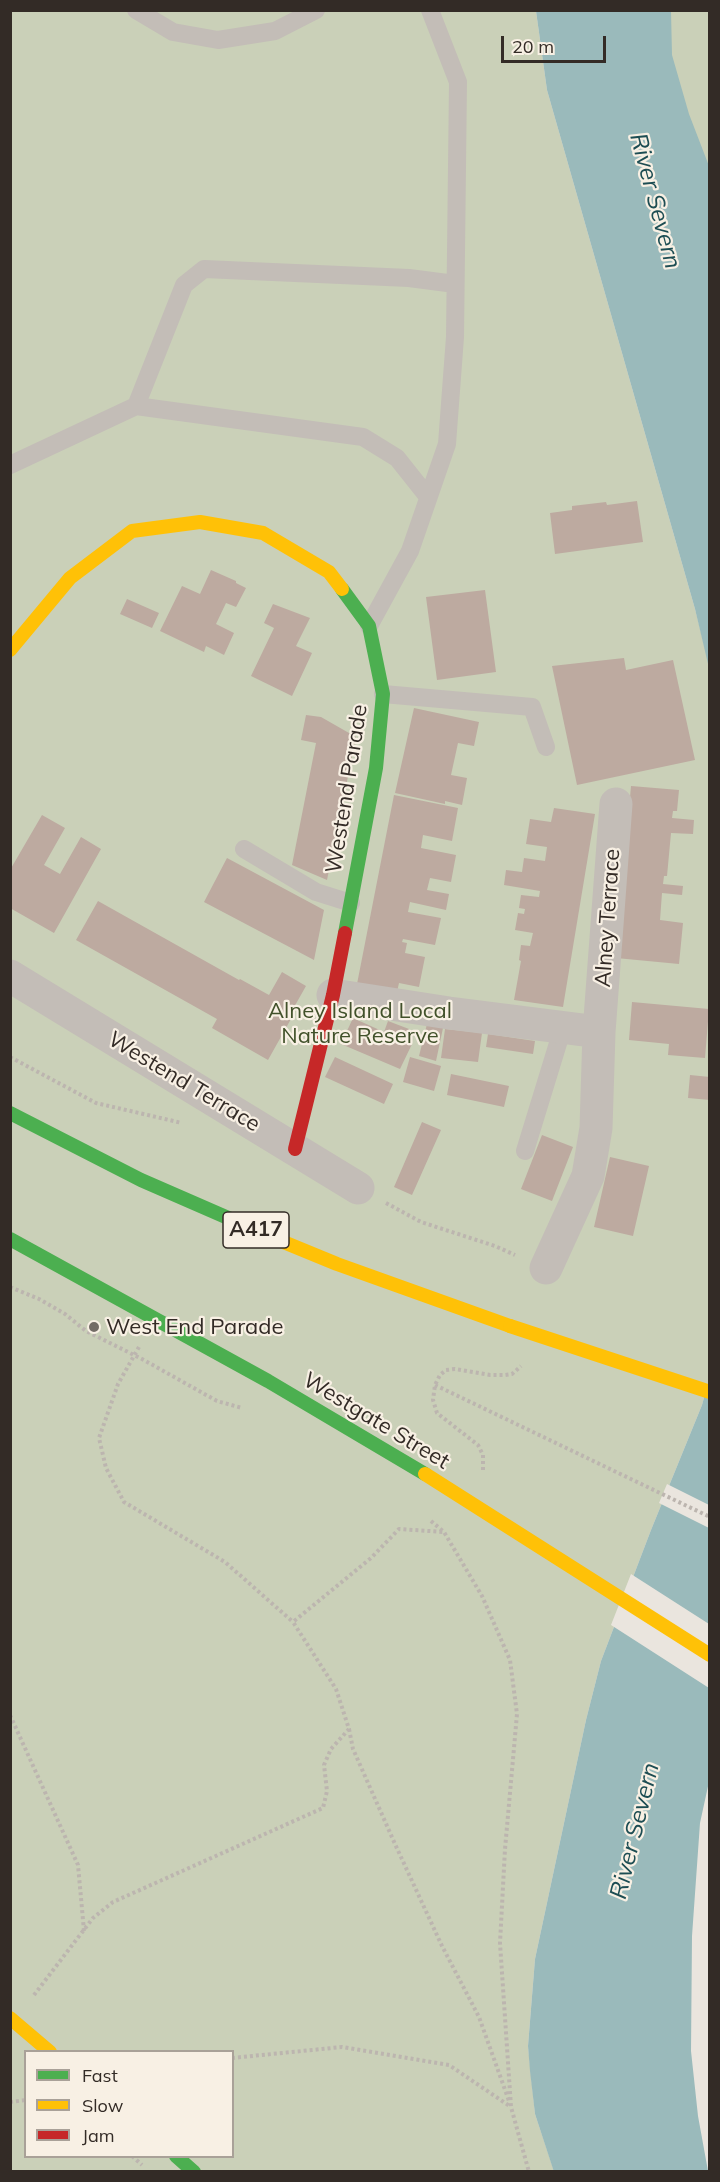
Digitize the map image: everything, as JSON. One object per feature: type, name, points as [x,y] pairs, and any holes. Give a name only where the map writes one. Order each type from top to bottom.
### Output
[{"type":"main road","name":"Westend Parade","points":[[10,650],[70,578],[132,531],[200,522],[263,533],[329,572],[369,626],[383,694],[376,768],[333,995],[296,1149]]},
{"type":"main road","name":"A417","points":[[10,1113],[141,1180],[337,1264],[510,1326],[710,1392]]},
{"type":"main road","name":"Westgate Street","points":[[10,1239],[338,1421],[530,1539],[710,1655]]},
{"type":"main road","points":[[10,1256],[43,1258]]},
{"type":"main road","points":[[10,2018],[48,2050]]},
{"type":"main road","points":[[177,2158],[194,2172]]},
{"type":"street","name":"Alney Terrace","points":[[546,1268],[588,1176],[596,1128],[599,1032],[616,804]]},
{"type":"street","name":"Westend Terrace","points":[[10,976],[358,1188]]},
{"type":"street","points":[[333,995],[449,1013],[599,1032]]},
{"type":"lane","points":[[136,10],[174,32],[218,40],[275,32],[316,10]]},
{"type":"lane","points":[[369,626],[410,551],[447,444],[454,337],[458,82],[430,10]]},
{"type":"lane","points":[[136,406],[184,285],[204,269],[409,278],[455,284]]},
{"type":"lane","points":[[10,465],[136,406],[363,437],[397,458],[428,497]]},
{"type":"lane","points":[[383,694],[532,707],[546,747]]},
{"type":"lane","points":[[243,849],[316,892],[351,903]]},
{"type":"lane","points":[[525,1151],[562,1027]]},
{"type":"path","points":[[10,1057],[96,1104],[185,1124]]},
{"type":"path","points":[[358,1188],[420,1222],[495,1246],[546,1268]]},
{"type":"path","points":[[10,1287],[39,1299],[65,1314],[86,1331],[217,1401],[249,1410]]},
{"type":"path","points":[[157,1320],[118,1384],[99,1438],[105,1468],[124,1503],[225,1562],[292,1622],[336,1689],[353,1749],[442,1946],[479,2017],[511,2107],[529,2172]]},
{"type":"path","points":[[435,1385],[710,1517]]},
{"type":"path","points":[[426,1518],[444,1532],[482,1596],[510,1660],[517,1714],[505,1849],[500,1943],[511,2107]]},
{"type":"path","points":[[292,1622],[371,1558],[399,1529],[444,1532]]},
{"type":"path","points":[[10,1715],[78,1865],[84,1931]]},
{"type":"path","points":[[30,2000],[93,1918],[113,1902],[323,1808],[327,1791],[324,1765],[331,1749],[349,1730]]},
{"type":"path","points":[[234,2058],[342,2047],[449,2065],[511,2107]]},
{"type":"green space","points":[[607,10],[709,11],[709,363]]},
{"type":"green space","name":"Alney Island Local Nature Reserve","points":[[11,11],[536,11],[547,90],[710,668],[709,1379],[702,1405],[601,1661],[586,1720],[535,1959],[528,2046],[535,2114],[554,2171],[11,2172]]},
{"type":"water","name":"River Severn","points":[[536,11],[671,11],[672,55],[689,114],[709,166],[709,668],[695,609],[547,90]]},
{"type":"water","name":"River Severn","points":[[709,1379],[710,1777],[700,1823],[692,1936],[691,2051],[698,2116],[708,2171],[554,2172],[535,2114],[530,2071],[528,2046],[535,1959],[586,1720],[601,1661],[702,1405]]},
{"type":"pier","points":[[667,1484],[709,1505],[709,1528],[659,1503]]},
{"type":"pier","points":[[631,1574],[709,1624],[709,1688],[611,1625]]},
{"type":"building","points":[[637,501],[643,542],[555,554],[550,513],[572,510],[572,506]]},
{"type":"building","points":[[211,570],[246,588],[236,607],[226,603],[216,624],[234,633],[224,655],[206,646],[204,652],[160,631],[182,586],[200,594]]},
{"type":"building","points":[[485,590],[496,672],[437,680],[426,597]]},
{"type":"building","points":[[127,599],[159,613],[152,628],[120,614]]},
{"type":"building","points":[[273,604],[310,618],[296,646],[312,653],[292,696],[251,676],[274,628],[264,623]]},
{"type":"building","points":[[624,658],[626,670],[673,660],[695,760],[577,785],[552,666]]},
{"type":"building","points":[[414,708],[479,722],[474,746],[458,743],[451,775],[467,778],[462,805],[445,801],[445,804],[395,793]]},
{"type":"building","points":[[306,715],[321,717],[356,737],[327,880],[292,865],[316,743],[301,740]]},
{"type":"building","points":[[631,786],[679,790],[677,811],[673,811],[672,818],[694,820],[693,834],[671,833],[667,876],[664,876],[663,884],[683,886],[682,895],[662,893],[660,920],[683,923],[679,964],[616,958]]},
{"type":"building","points":[[394,795],[458,808],[452,841],[423,835],[421,848],[456,855],[451,882],[430,878],[427,890],[449,894],[446,910],[410,902],[408,912],[441,918],[435,945],[403,939],[402,942],[407,943],[405,953],[425,957],[419,987],[399,983],[397,992],[357,984]]},
{"type":"building","points":[[554,808],[595,814],[563,1007],[514,1000],[521,961],[519,960],[521,945],[530,946],[533,933],[515,930],[518,913],[524,914],[525,909],[519,908],[521,895],[539,897],[540,891],[504,885],[506,870],[522,872],[524,858],[545,861],[547,847],[526,844],[530,819],[551,822]]},
{"type":"building","points":[[42,815],[65,828],[44,865],[60,874],[81,837],[101,849],[54,933],[10,908],[10,870]]},
{"type":"building","points":[[227,858],[324,910],[314,960],[204,902]]},
{"type":"building","points":[[98,901],[269,995],[282,972],[306,986],[293,1009],[296,1010],[268,1060],[212,1028],[217,1019],[76,940]]},
{"type":"building","points":[[632,1002],[709,1009],[705,1058],[668,1055],[669,1044],[629,1040]]},
{"type":"building","points":[[353,1018],[384,1032],[388,1021],[409,1029],[405,1040],[412,1044],[400,1069],[341,1044]]},
{"type":"building","points":[[427,1024],[443,1028],[436,1061],[419,1056]]},
{"type":"building","points":[[445,1029],[482,1033],[478,1062],[441,1058]]},
{"type":"building","points":[[488,1034],[535,1041],[533,1054],[486,1047]]},
{"type":"building","points":[[335,1057],[393,1084],[384,1104],[325,1077]]},
{"type":"building","points":[[410,1057],[441,1066],[434,1091],[403,1082]]},
{"type":"building","points":[[451,1074],[509,1086],[504,1107],[447,1095]]},
{"type":"building","points":[[690,1075],[710,1077],[710,1100],[688,1098]]},
{"type":"building","points":[[422,1122],[441,1130],[412,1195],[394,1187]]},
{"type":"building","points":[[542,1135],[573,1147],[552,1201],[521,1189]]},
{"type":"building","points":[[610,1157],[649,1166],[633,1236],[594,1227]]},
{"type":"traffic: fast","points":[[342,589],[369,626],[383,694],[376,768],[345,933]]},
{"type":"traffic: fast","points":[[10,1113],[141,1180],[281,1241]]},
{"type":"traffic: fast","points":[[10,1239],[268,1381],[425,1474]]},
{"type":"traffic: fast","points":[[178,2158],[194,2172]]},
{"type":"traffic: slow","points":[[10,650],[70,578],[132,531],[200,522],[263,533],[329,572],[342,589]]},
{"type":"traffic: slow","points":[[281,1241],[337,1264],[510,1326]]},
{"type":"traffic: slow","points":[[510,1326],[710,1392]]},
{"type":"traffic: slow","points":[[425,1474],[710,1655]]},
{"type":"traffic: slow","points":[[10,2018],[48,2050]]},
{"type":"traffic: jam","points":[[295,1149],[333,995],[345,933]]},
{"type":"place","name":"West End Parade","points":[[94,1327]]}]
